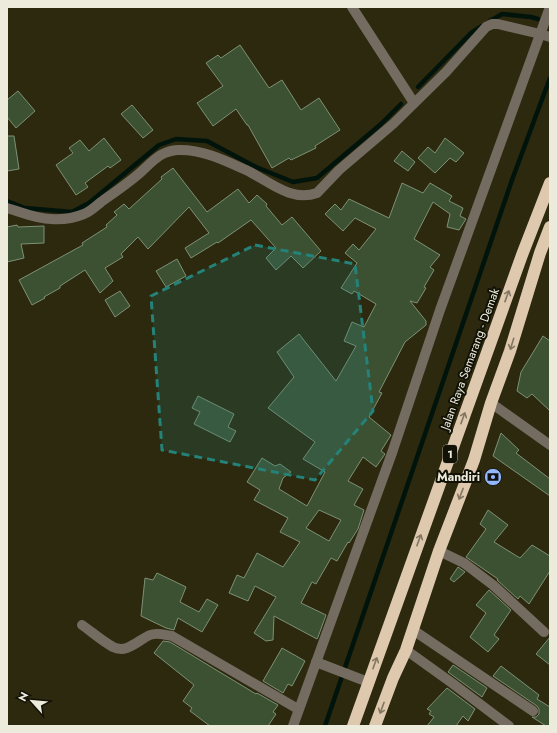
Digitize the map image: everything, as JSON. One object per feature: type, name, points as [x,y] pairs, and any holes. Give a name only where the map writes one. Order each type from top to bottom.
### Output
[{"type":"highway","name":"Jalan Raya Semarang - Demak","points":[[353,726],[365,680],[519,262],[550,183]]},
{"type":"highway","name":"1","points":[[375,726],[393,678],[406,650],[440,551],[474,460],[491,403],[510,351],[540,253],[550,227]]},
{"type":"street","points":[[352,7],[414,103]]},
{"type":"street","points":[[293,726],[298,710],[319,663],[440,310],[544,35],[550,7]]},
{"type":"street","points":[[7,208],[39,218],[50,219],[74,217],[85,214],[132,180],[161,154],[178,150],[198,152],[223,160],[251,173],[285,192],[306,196],[317,194],[339,170],[393,124],[446,72],[486,28],[492,24],[498,24],[544,35]]},
{"type":"street","points":[[491,403],[550,445]]},
{"type":"street","points":[[440,551],[464,564],[493,585],[544,632]]},
{"type":"street","points":[[82,625],[113,647],[121,649],[129,647],[151,634],[172,636],[298,710]]},
{"type":"street","points":[[413,630],[533,711]]},
{"type":"street","points":[[406,650],[509,726]]},
{"type":"street","points":[[319,663],[365,680]]},
{"type":"highlighted area","points":[[255,245],[355,264],[373,411],[315,480],[162,450],[151,296]]},
{"type":"building","points":[[240,45],[269,88],[282,80],[301,110],[319,98],[340,130],[315,146],[316,148],[291,160],[289,158],[272,168],[248,125],[236,109],[213,126],[197,103],[223,86],[206,63],[218,55],[221,58]]},
{"type":"building","points":[[18,91],[35,111],[16,128],[7,117],[7,100]]},
{"type":"building","points":[[132,105],[153,130],[143,138],[121,114]]},
{"type":"building","points":[[7,136],[14,136],[19,169],[7,171]]},
{"type":"building","points":[[104,138],[121,160],[110,168],[108,166],[85,183],[88,187],[76,195],[56,165],[73,153],[69,148],[80,140],[89,151]]},
{"type":"building","points":[[445,138],[464,153],[456,162],[450,158],[435,173],[418,158],[428,147],[435,153]]},
{"type":"building","points":[[402,151],[415,162],[408,171],[394,161]]},
{"type":"building","points":[[173,168],[207,212],[238,189],[249,203],[257,195],[267,204],[266,206],[282,225],[292,217],[321,251],[303,268],[291,256],[276,270],[266,258],[276,248],[251,220],[218,243],[217,242],[191,258],[185,248],[209,233],[189,207],[148,249],[138,237],[121,254],[123,257],[105,268],[113,281],[100,293],[85,270],[60,286],[60,288],[44,297],[45,298],[32,305],[19,280],[83,245],[82,243],[107,227],[106,225],[117,215],[114,212],[124,204],[129,209],[162,179],[161,177]]},
{"type":"building","points":[[402,183],[423,193],[430,183],[452,196],[449,201],[463,208],[460,216],[466,219],[459,230],[447,227],[450,214],[433,202],[414,239],[440,255],[430,267],[434,270],[417,303],[410,301],[426,321],[426,325],[405,342],[379,392],[382,393],[369,417],[391,435],[381,451],[385,454],[376,467],[363,457],[348,481],[363,489],[354,505],[364,510],[358,529],[349,543],[348,542],[337,561],[331,558],[316,584],[312,582],[301,603],[326,615],[318,637],[317,639],[274,616],[273,640],[266,641],[254,633],[276,597],[255,586],[248,601],[229,593],[237,575],[244,578],[257,553],[283,567],[300,542],[280,532],[288,518],[254,500],[260,490],[247,482],[262,458],[275,466],[280,464],[291,472],[283,478],[279,489],[307,506],[325,472],[303,459],[315,442],[268,408],[294,377],[277,352],[299,334],[336,381],[356,346],[344,341],[352,322],[364,327],[376,304],[354,291],[352,294],[341,288],[357,263],[345,253],[353,244],[359,250],[376,229],[355,218],[343,231],[325,214],[335,204],[341,210],[349,199],[389,218]],"holes":[[[319,510],[341,520],[329,541],[306,528]]]},
{"type":"building","points":[[17,225],[18,227],[44,226],[44,243],[21,244],[24,258],[7,262],[7,227]]},
{"type":"building","points":[[177,259],[186,276],[166,287],[156,271]]},
{"type":"building","points":[[120,291],[130,306],[115,317],[105,300]]},
{"type":"building","points":[[543,336],[550,341],[550,411],[532,394],[527,398],[517,391],[521,372]]},
{"type":"building","points":[[198,396],[234,414],[228,427],[236,431],[230,442],[194,424],[200,412],[192,408]]},
{"type":"building","points":[[501,433],[519,450],[516,453],[550,479],[550,496],[493,456]]},
{"type":"building","points":[[488,510],[508,525],[494,542],[520,558],[532,545],[550,556],[550,571],[529,604],[520,596],[518,599],[497,580],[498,579],[466,557],[486,529],[480,524]]},
{"type":"building","points":[[458,567],[465,572],[454,582],[450,579]]},
{"type":"building","points":[[157,573],[186,587],[180,602],[199,612],[207,599],[218,605],[202,632],[178,618],[174,630],[166,628],[141,616],[145,578],[153,580]]},
{"type":"building","points":[[489,590],[511,610],[494,635],[499,639],[488,652],[470,637],[486,613],[476,605]]},
{"type":"building","points":[[550,637],[550,665],[536,654]]},
{"type":"building","points":[[163,641],[170,642],[256,694],[257,693],[278,705],[273,712],[276,714],[268,726],[210,726],[190,711],[192,708],[183,701],[194,685],[154,653]]},
{"type":"building","points":[[282,648],[305,661],[292,686],[288,684],[283,693],[263,681]]},
{"type":"building","points":[[453,665],[487,688],[482,697],[448,672]]},
{"type":"building","points":[[501,666],[539,695],[537,699],[550,707],[550,726],[546,726],[532,717],[536,717],[539,714],[539,709],[537,706],[493,676]]},
{"type":"building","points":[[447,688],[475,709],[468,721],[463,716],[456,726],[427,726],[434,717],[429,714],[431,711],[427,709]]},
{"type":"waterway","points":[[490,21],[502,14],[538,19]]},
{"type":"waterway","points":[[418,87],[471,33],[482,26]]},
{"type":"waterway","points":[[325,726],[512,180],[550,78]]},
{"type":"waterway","points":[[7,201],[25,208],[72,212],[89,203],[159,145],[176,139],[207,141],[256,167],[293,182],[317,178],[381,124],[401,104]]},
{"type":"place","name":"Mandiri","points":[[493,477]]}]
